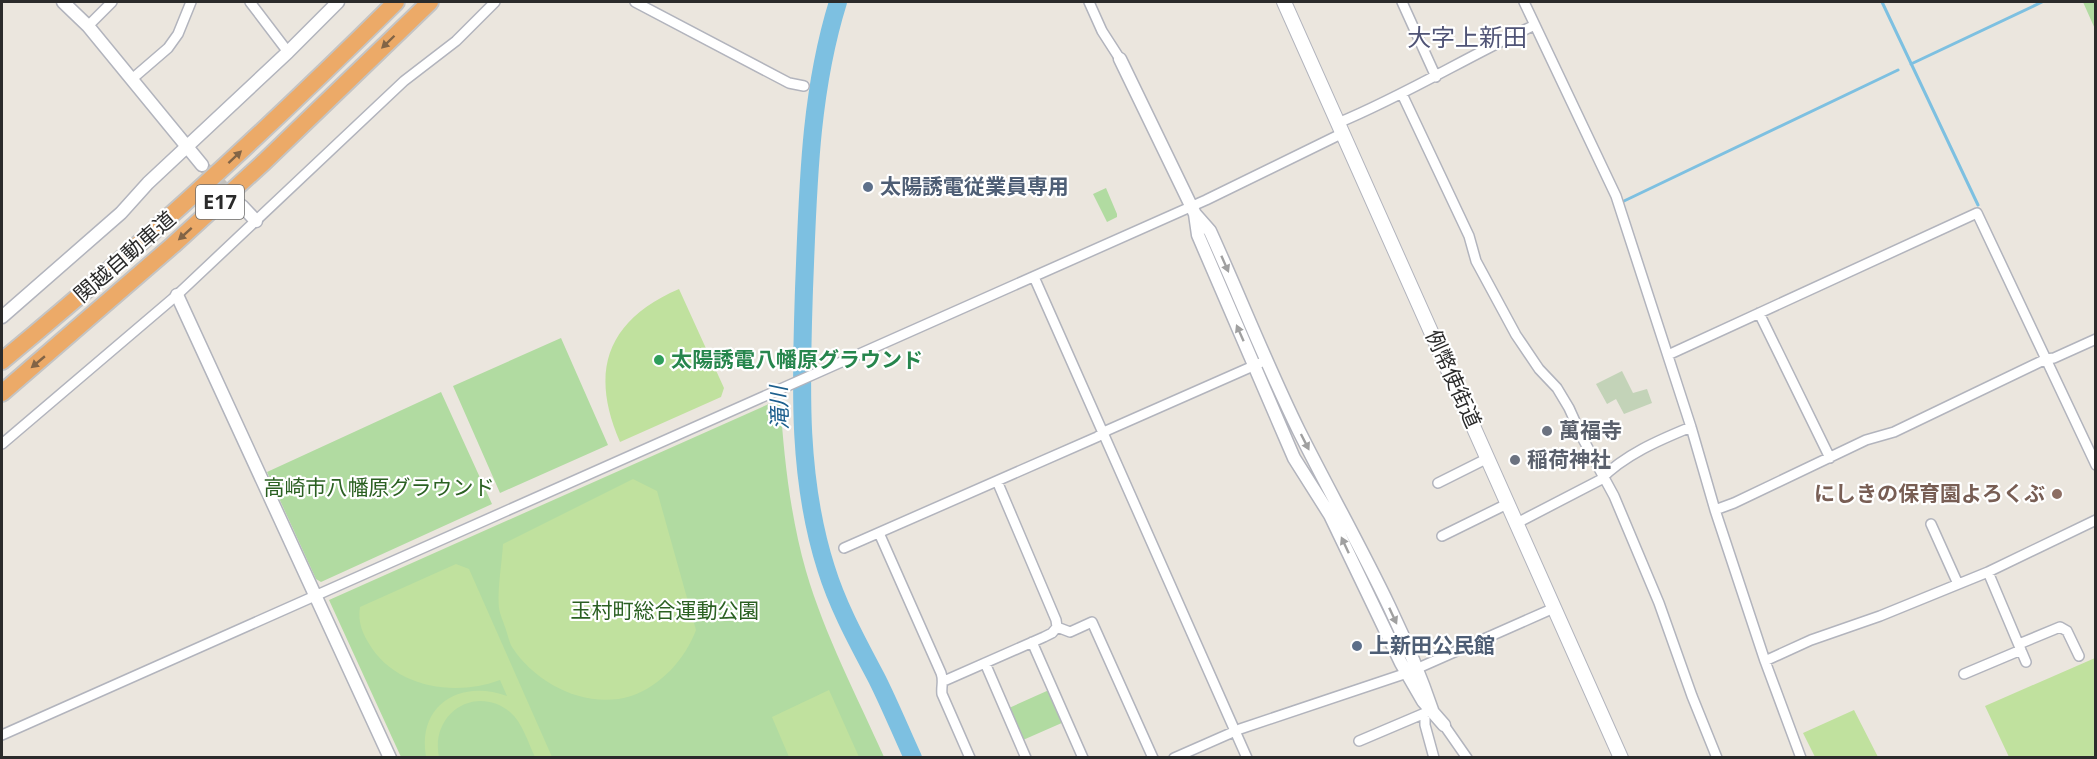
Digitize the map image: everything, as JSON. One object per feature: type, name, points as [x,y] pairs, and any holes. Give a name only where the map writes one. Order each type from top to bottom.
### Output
[{"type":"highway","name":"関越自動車道","points":[[2,362],[160,225],[396,2]]},
{"type":"highway","name":"関越自動車道","points":[[2,393],[190,230],[430,2]]},
{"type":"main road","name":"例幣使街道","points":[[1284,2],[1621,758]]},
{"type":"street","points":[[63,2],[88,26],[202,165]]},
{"type":"street","points":[[88,26],[112,2]]},
{"type":"street","points":[[132,79],[168,48],[178,34],[191,2]]},
{"type":"street","points":[[250,2],[288,51]]},
{"type":"street","points":[[2,317],[122,213],[148,183],[338,2]]},
{"type":"street","points":[[2,444],[177,295],[404,81],[456,41],[495,2]]},
{"type":"street","points":[[635,2],[789,83],[804,86]]},
{"type":"street","points":[[1089,2],[1102,31],[1120,59],[1194,210],[1210,231],[1299,429],[1378,585],[1428,712],[1444,725],[1467,758]]},
{"type":"street","points":[[1402,2],[1436,77]]},
{"type":"street","points":[[1524,2],[1616,196],[1691,427],[1715,510],[1765,661],[1801,758]]},
{"type":"street","points":[[2,735],[818,372],[1194,210],[1485,48],[1535,25]]},
{"type":"street","points":[[1402,94],[1469,236],[1476,261],[1516,335],[1539,369],[1557,388],[1569,408],[1582,439],[1604,476],[1659,603],[1717,758]]},
{"type":"street","points":[[242,206],[256,221]]},
{"type":"street","points":[[1194,210],[1198,235],[1294,458],[1330,515],[1412,671]]},
{"type":"street","points":[[1668,355],[1977,213],[2096,465]]},
{"type":"street","points":[[1034,277],[1247,758]]},
{"type":"street","points":[[177,295],[390,758]]},
{"type":"street","points":[[1759,313],[1830,458]]},
{"type":"street","points":[[1715,510],[1866,440],[1894,432],[2046,359],[2054,358],[2096,339]]},
{"type":"street","points":[[844,548],[997,482],[1268,359]]},
{"type":"street","points":[[1516,523],[1600,480],[1610,469],[1656,442],[1691,427]]},
{"type":"street","points":[[1438,483],[1488,458]]},
{"type":"street","points":[[944,681],[1052,633],[1056,627],[1056,620],[997,482]]},
{"type":"street","points":[[1442,536],[1509,503]]},
{"type":"street","points":[[1765,661],[1811,640],[1880,616],[1988,572],[2096,520]]},
{"type":"street","points":[[1931,524],[1958,584]]},
{"type":"street","points":[[879,533],[944,681],[942,694],[970,758]]},
{"type":"street","points":[[1988,572],[2026,662]]},
{"type":"street","points":[[1174,758],[1235,731],[1412,671],[1554,608]]},
{"type":"street","points":[[1056,627],[1070,632],[1092,622],[1153,758]]},
{"type":"street","points":[[1964,674],[2060,627],[2067,632],[2079,656]]},
{"type":"street","points":[[1032,642],[1083,758]]},
{"type":"street","points":[[985,663],[1026,758]]},
{"type":"street","points":[[1359,741],[1428,712]]},
{"type":"street","points":[[1428,712],[1425,725],[1434,758]]},
{"type":"green space","points":[[2083,2],[2095,2],[2095,29]]},
{"type":"green space","points":[[1106,188],[1117,214],[1117,217],[1107,222],[1093,194]]},
{"type":"green space","name":"太陽誘電八幡原グラウンド","points":[[679,289],[724,388],[721,397],[620,442],[606,392],[606,371],[611,350],[621,332],[635,316]]},
{"type":"green space","points":[[561,338],[608,445],[500,493],[453,386]]},
{"type":"green space","points":[[1622,371],[1633,393],[1647,389],[1652,403],[1624,414],[1616,399],[1607,404],[1596,384]]},
{"type":"green space","name":"高崎市八幡原グラウンド","points":[[441,392],[492,504],[321,582],[316,579],[267,472]]},
{"type":"green space","name":"玉村町総合運動公園","points":[[780,399],[788,486],[806,571],[832,642],[884,757],[401,757],[329,600]]},
{"type":"green space","points":[[633,479],[657,491],[696,630],[679,661],[652,686],[631,696],[614,699],[580,696],[564,691],[535,672],[511,645],[499,608],[503,544]]},
{"type":"green space","points":[[456,564],[469,569],[552,757],[535,757],[515,717],[497,704],[483,701],[458,708],[448,716],[441,728],[438,742],[439,757],[426,757],[425,739],[428,723],[435,710],[458,694],[473,691],[507,696],[500,680],[464,688],[427,685],[393,670],[379,658],[366,638],[360,621],[360,607]]},
{"type":"green space","points":[[2095,658],[2095,757],[2009,757],[1985,706]]},
{"type":"green space","points":[[829,690],[859,757],[789,757],[772,717]]},
{"type":"green space","points":[[1049,690],[1064,722],[1023,740],[1009,708]]},
{"type":"green space","points":[[1854,710],[1878,757],[1815,757],[1803,733]]},
{"type":"waterway","name":"滝川","points":[[838,2],[821,72],[809,180],[802,359],[806,465],[817,534],[836,597],[882,689],[913,758]]},
{"type":"waterway","points":[[1882,2],[1978,205]]},
{"type":"waterway","points":[[1911,64],[2042,2]]},
{"type":"waterway","points":[[1624,201],[1898,70]]},
{"type":"tunnel","points":[[202,165],[242,206]]},
{"type":"place","name":"太陽誘電従業員専用","points":[[868,187]]},
{"type":"place","name":"太陽誘電八幡原グラウンド","points":[[659,360]]},
{"type":"place","name":"萬福寺","points":[[1547,431]]},
{"type":"place","name":"稲荷神社","points":[[1515,460]]},
{"type":"place","name":"にしきの保育園よろくぶ","points":[[2057,494]]},
{"type":"place","name":"上新田公民館","points":[[1357,646]]},
{"type":"district","name":"大字上新田","points":[[1467,38]]}]
